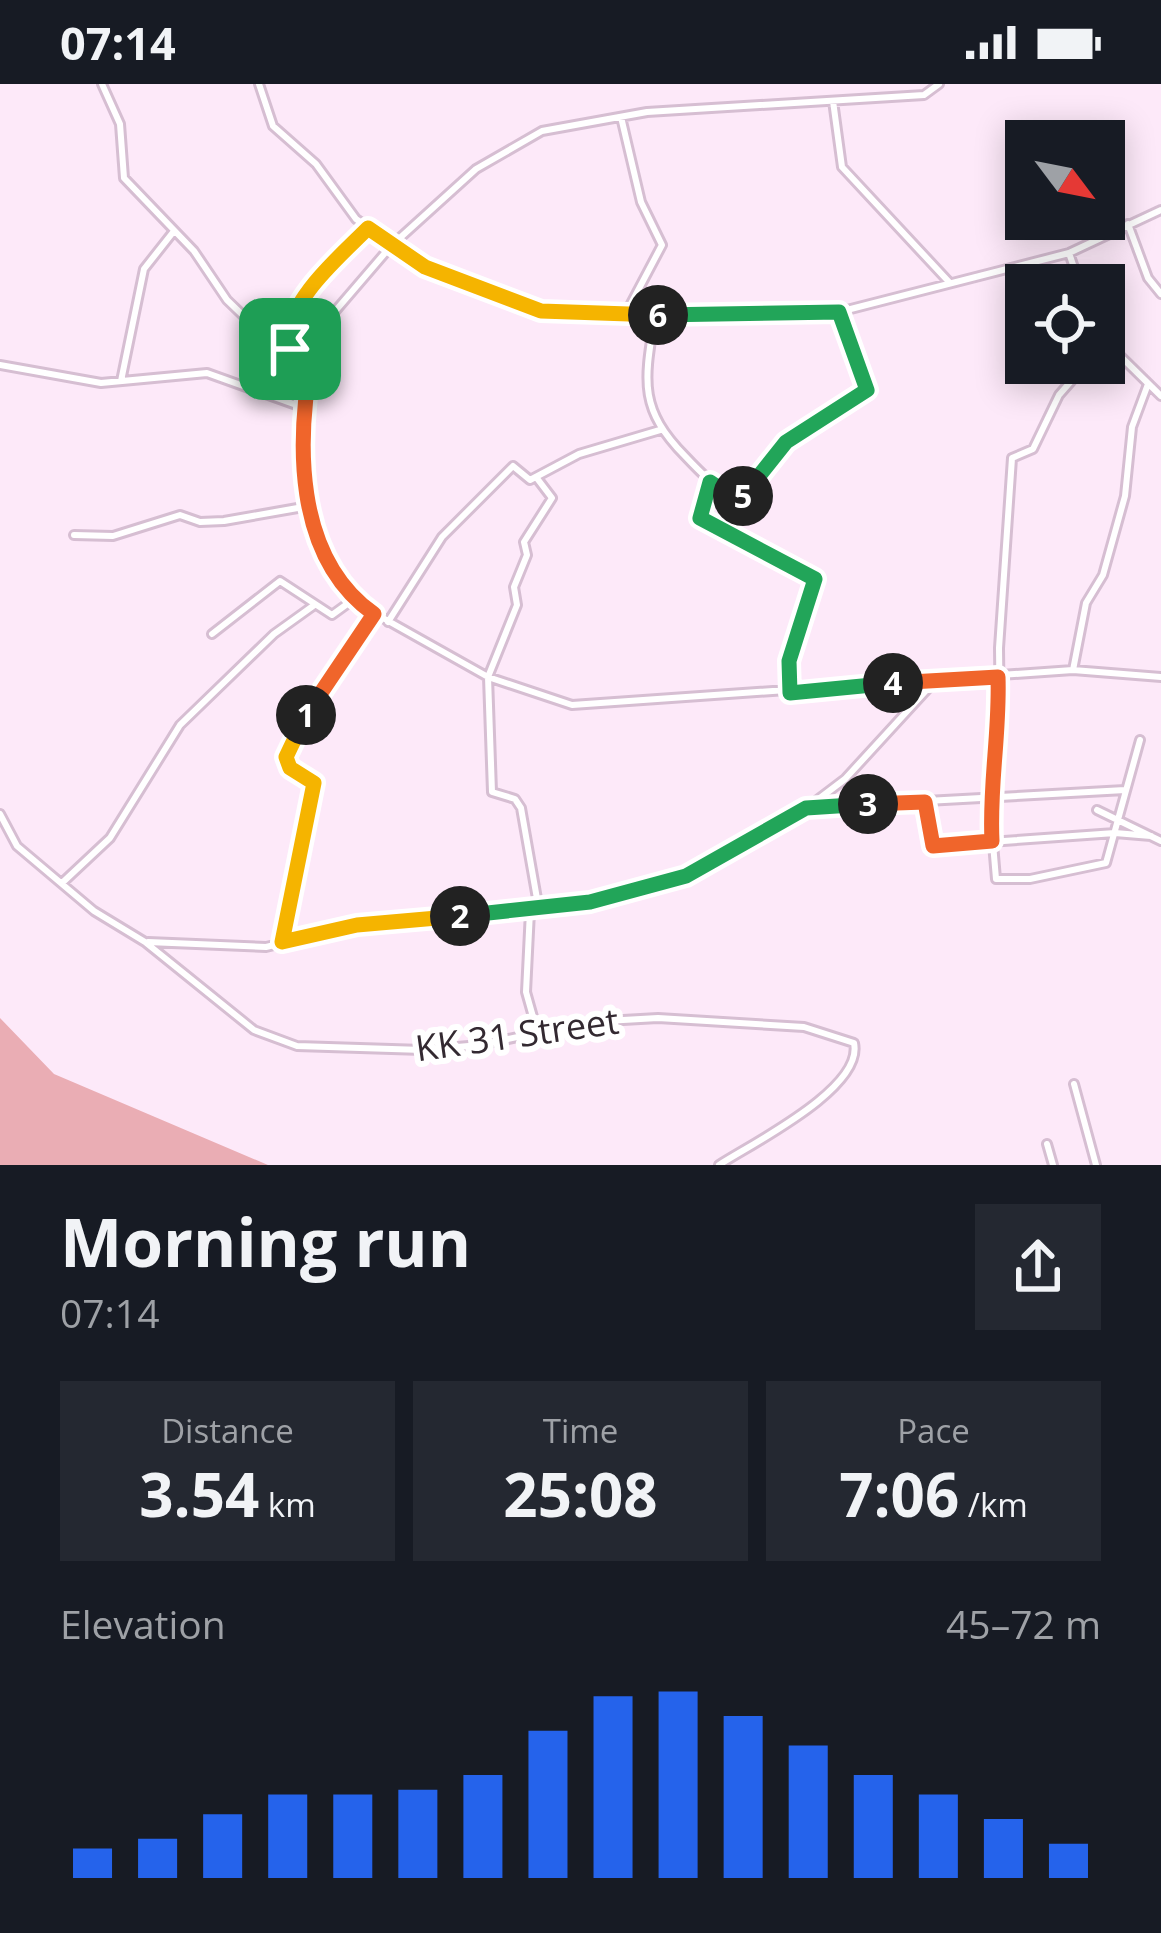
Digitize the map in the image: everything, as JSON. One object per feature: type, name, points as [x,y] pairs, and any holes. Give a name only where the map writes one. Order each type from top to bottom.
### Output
[{"type":"street","points":[[102,84],[120,124],[124,178],[174,231],[227,300],[284,346],[313,352]]},
{"type":"street","points":[[259,84],[273,126],[316,164],[341,203],[368,228],[425,267],[541,311],[625,315],[839,312],[1069,253],[1161,210]]},
{"type":"street","points":[[939,84],[924,95],[698,107],[621,117],[542,130],[512,144],[391,246],[340,301],[313,352],[302,407],[309,506],[329,566],[354,599],[374,614],[488,677],[551,701],[596,707],[660,698],[790,693],[1073,670],[1161,677]]},
{"type":"street","points":[[833,101],[842,167],[950,284]]},
{"type":"street","points":[[621,117],[641,202],[662,245],[625,315]]},
{"type":"street","points":[[1128,224],[1148,278],[1161,293]]},
{"type":"street","points":[[275,397],[284,346],[304,296],[368,228]]},
{"type":"street","points":[[121,381],[145,269],[174,231]]},
{"type":"street","points":[[1069,253],[1073,264]]},
{"type":"street","points":[[655,315],[646,397],[660,430],[710,482],[740,499],[786,442],[867,390],[839,312]]},
{"type":"street","points":[[1125,363],[1161,397]]},
{"type":"street","points":[[0,365],[88,382],[207,373],[302,407]]},
{"type":"street","points":[[1069,384],[1033,449],[1012,458],[998,677],[1000,728],[989,796],[996,879],[1030,879],[1106,863],[1139,740]]},
{"type":"street","points":[[1073,670],[1086,601],[1103,575],[1125,496],[1132,428],[1148,384]]},
{"type":"street","points":[[388,622],[442,537],[509,469],[517,466],[528,479],[536,477],[579,454],[660,430]]},
{"type":"street","points":[[536,477],[552,498],[524,542],[527,554],[514,587],[517,605],[488,677],[492,792],[515,800],[521,808],[535,910],[526,992],[538,1033]]},
{"type":"street","points":[[710,482],[700,518],[815,579],[789,661],[790,693]]},
{"type":"street","points":[[74,535],[113,536],[179,515],[224,521],[309,506]]},
{"type":"street","points":[[212,634],[280,581],[332,615],[354,599]]},
{"type":"street","points":[[62,884],[110,838],[181,725],[274,634],[313,606]]},
{"type":"street","points":[[282,942],[314,783],[287,765],[290,743],[374,614]]},
{"type":"street","points":[[145,942],[250,949],[357,925],[535,910],[686,876],[806,808],[845,778],[933,682]]},
{"type":"street","points":[[806,808],[1125,790]]},
{"type":"street","points":[[925,802],[933,846],[1115,833],[1151,836]]},
{"type":"street","points":[[1097,810],[1161,841]]},
{"type":"street","name":"KK 31 Street","points":[[0,814],[17,846],[62,884],[145,942],[254,1030],[297,1046],[423,1050],[633,1018],[804,1027],[854,1043],[856,1056],[836,1087],[725,1163]]},
{"type":"street","points":[[1074,1084],[1096,1165]]},
{"type":"street","points":[[1047,1144],[1053,1165]]},
{"type":"shaded area","points":[[0,1018],[54,1074],[268,1165],[0,1165]]},
{"type":"route","points":[[368,228],[425,267],[541,311],[590,316],[839,312],[867,390],[786,442],[740,499],[710,482],[700,518],[815,579],[789,661],[790,693],[998,677],[1000,728],[989,796],[992,841],[933,846],[925,802],[806,808],[788,823],[686,876],[590,902],[357,925],[282,942],[314,783],[290,768],[286,757],[309,709],[374,614],[354,599],[329,566],[315,535],[302,407],[313,352],[290,349],[284,346],[286,333],[304,296],[368,228]]}]
